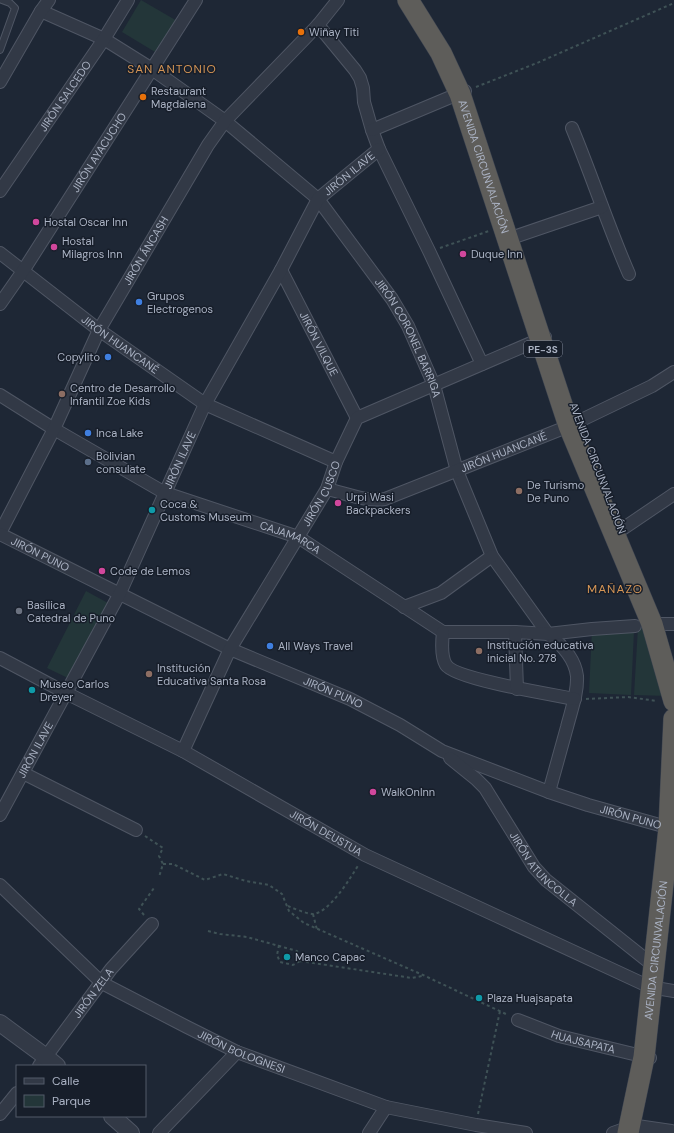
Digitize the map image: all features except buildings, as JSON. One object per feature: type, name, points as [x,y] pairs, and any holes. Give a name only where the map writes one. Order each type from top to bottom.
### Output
[{"type":"highway","name":"AVENIDA CIRCUNVALACIÓN","points":[[408,0],[464,92]]},
{"type":"highway","name":"AVENIDA CIRCUNVALACIÓN","points":[[420,0],[448,47],[574,424],[674,669]]},
{"type":"highway","name":"AVENIDA CIRCUNVALACIÓN","points":[[655,624],[666,701]]},
{"type":"highway","name":"AVENIDA CIRCUNVALACIÓN","points":[[660,980],[671,838],[674,719]]},
{"type":"highway","name":"AVENIDA CIRCUNVALACIÓN","points":[[630,1131],[647,1058],[674,888]]},
{"type":"street","points":[[2,74],[49,0]]},
{"type":"street","name":"JIRÓN SALCEDO","points":[[0,191],[104,39],[128,0]]},
{"type":"street","name":"JIRÓN AYACUCHO","points":[[0,304],[24,271],[196,0]]},
{"type":"street","name":"JIRÓN ÁNCASH","points":[[0,533],[54,429],[99,330],[208,145],[225,121],[318,25],[338,0]]},
{"type":"street","name":"JIRÓN CORONEL BARRIGA","points":[[41,11],[104,39],[152,69],[225,121],[318,199],[392,299],[408,326],[434,385],[457,472],[492,556],[548,634],[568,653],[573,663],[577,676],[575,699],[549,792]]},
{"type":"street","points":[[318,25],[360,78],[363,88],[364,102],[379,149],[482,364]]},
{"type":"street","points":[[372,130],[464,92]]},
{"type":"street","points":[[572,128],[629,274]]},
{"type":"street","name":"JIRÓN ILAVE","points":[[0,815],[120,593],[205,404],[281,270],[318,199],[379,149]]},
{"type":"street","points":[[510,234],[602,207]]},
{"type":"street","name":"JIRÓN HUANCANÉ","points":[[0,253],[99,330],[205,404],[336,462]]},
{"type":"street","name":"JIRÓN VILQUE","points":[[281,270],[357,418]]},
{"type":"street","points":[[357,418],[544,338]]},
{"type":"street","name":"JIRÓN HUANCANÉ","points":[[327,489],[369,499],[381,500],[457,472],[574,424],[652,386],[674,372]]},
{"type":"street","name":"CAJAMARCA","points":[[0,394],[54,429],[165,493],[298,537],[443,632]]},
{"type":"street","name":"JIRÓN CUSCO","points":[[183,751],[230,649],[327,489],[336,462],[357,418]]},
{"type":"street","points":[[618,531],[674,494]]},
{"type":"street","name":"JIRÓN PUNO","points":[[0,533],[230,649],[350,699],[400,725],[442,751],[549,792],[588,805],[671,838]]},
{"type":"street","points":[[404,607],[441,593],[492,556]]},
{"type":"street","points":[[575,699],[517,688],[455,672],[446,665],[444,658],[443,632],[515,632],[548,634],[592,628],[655,624]]},
{"type":"street","points":[[515,632],[517,688]]},
{"type":"street","name":"JIRÓN DEUSTUA","points":[[0,658],[66,693],[183,751],[365,855],[660,980]]},
{"type":"street","name":"JIRÓN ATUNCOLLA","points":[[442,751],[481,783],[534,867],[546,880],[660,980]]},
{"type":"street","points":[[23,773],[136,830]]},
{"type":"street","name":"JIRÓN BOLOGNESI","points":[[0,885],[102,983],[187,1028],[237,1052],[386,1107],[476,1125],[526,1133]]},
{"type":"street","name":"JIRÓN ZELA","points":[[47,1063],[111,969],[152,924]]},
{"type":"street","name":"HUAJSAPATA","points":[[518,1020],[559,1036],[647,1058]]},
{"type":"street","points":[[0,1023],[47,1063]]},
{"type":"street","points":[[159,1133],[237,1052]]},
{"type":"street","points":[[0,1114],[16,1094]]},
{"type":"street","points":[[369,1133],[386,1107]]},
{"type":"street","points":[[113,1117],[131,1133]]},
{"type":"street","points":[[630,1131],[672,1133]]},
{"type":"lane","points":[[2,0],[10,3],[15,8]]},
{"type":"lane","points":[[0,50],[15,8],[16,0]]},
{"type":"path","points":[[464,92],[537,63],[674,3]]},
{"type":"path","points":[[429,251],[510,234]]},
{"type":"path","points":[[575,699],[628,697],[666,701]]},
{"type":"path","points":[[136,830],[163,848],[159,856],[163,864],[159,877]]},
{"type":"path","points":[[287,906],[313,914],[324,910],[348,884],[365,855]]},
{"type":"path","points":[[163,864],[173,864],[205,880],[223,874],[246,882],[269,885],[282,894],[289,911],[304,924],[423,976],[518,1020]]},
{"type":"path","points":[[152,924],[139,909],[154,888]]},
{"type":"path","points":[[313,914],[317,930]]},
{"type":"path","points":[[208,931],[247,937],[297,950],[300,961]]},
{"type":"path","points":[[280,945],[277,955],[280,962],[293,965],[300,961],[412,978],[423,976]]},
{"type":"path","points":[[476,1125],[500,1012]]},
{"type":"green space","points":[[141,0],[184,25],[165,58],[122,32]]},
{"type":"green space","points":[[86,591],[108,603],[70,679],[47,668]]},
{"type":"green space","points":[[646,626],[668,696],[634,695],[638,627]]},
{"type":"green space","points":[[592,629],[634,631],[631,695],[589,693]]},
{"type":"place","name":"Wiñay Titi","points":[[301,32]]},
{"type":"place","name":"Restaurant Magdalena","points":[[143,97]]},
{"type":"place","name":"Hostal Oscar Inn","points":[[36,222]]},
{"type":"place","name":"Hostal Milagros Inn","points":[[54,247]]},
{"type":"place","name":"Duque Inn","points":[[463,254]]},
{"type":"place","name":"Grupos Electrogenos","points":[[139,302]]},
{"type":"place","name":"Copylito","points":[[108,357]]},
{"type":"place","name":"Centro de Desarrollo Infantil Zoe Kids","points":[[62,394]]},
{"type":"place","name":"Inca Lake","points":[[88,433]]},
{"type":"place","name":"Bolivian consulate","points":[[88,462]]},
{"type":"place","name":"De Turismo De Puno","points":[[519,491]]},
{"type":"place","name":"Urpi Wasi Backpackers","points":[[338,503]]},
{"type":"place","name":"Coca & Customs Museum","points":[[152,510]]},
{"type":"place","name":"Code de Lemos","points":[[102,571]]},
{"type":"place","name":"Basilica Catedral de Puno","points":[[19,611]]},
{"type":"place","name":"All Ways Travel","points":[[270,646]]},
{"type":"place","name":"Institución educativa inicial No. 278","points":[[479,651]]},
{"type":"place","name":"Institución Educativa Santa Rosa","points":[[149,674]]},
{"type":"place","name":"Museo Carlos Dreyer","points":[[32,690]]},
{"type":"place","name":"WalkOnInn","points":[[373,792]]},
{"type":"place","name":"Manco Capac","points":[[287,957]]},
{"type":"place","name":"Plaza Huajsapata","points":[[479,998]]},
{"type":"district","name":"SAN ANTONIO","points":[[172,69]]},
{"type":"district","name":"MAÑAZO","points":[[615,589]]}]
